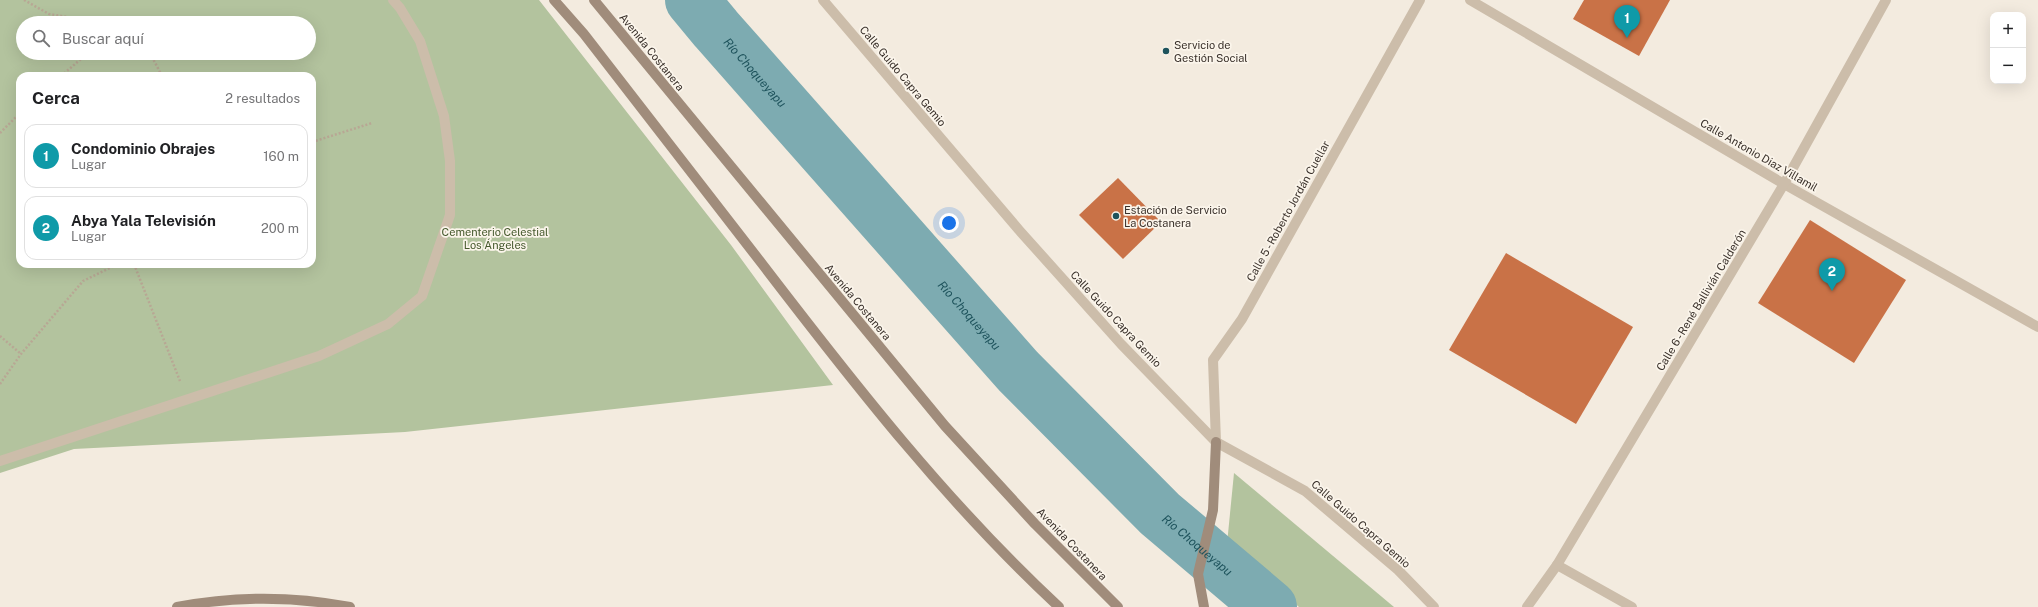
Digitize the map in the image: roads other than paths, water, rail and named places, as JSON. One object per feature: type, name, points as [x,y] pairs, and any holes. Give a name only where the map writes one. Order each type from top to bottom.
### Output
[{"type":"main road","points":[[554,0],[594,46],[838,363],[936,482],[1030,580],[1059,607]]},
{"type":"main road","name":"Avenida Costanera","points":[[594,0],[945,426],[1035,524],[1118,607]]},
{"type":"main road","points":[[1204,607],[1198,574],[1213,510],[1216,442]]},
{"type":"main road","points":[[176,607],[207,601],[246,603],[321,601],[350,607]]},
{"type":"street","points":[[0,461],[187,398],[319,356],[388,324],[422,296],[450,215],[450,162],[444,116],[420,41],[400,8],[393,0]]},
{"type":"street","name":"Calle Guido Capra Gemio","points":[[823,0],[1019,230],[1121,344],[1216,442],[1306,491],[1392,566],[1434,607]]},
{"type":"street","name":"Calle 5 - Roberto Jordán Cuellar","points":[[1216,442],[1213,360],[1242,319],[1420,0]]},
{"type":"street","name":"Calle Antonio Diaz Villamil","points":[[1470,0],[1784,184],[2038,327]]},
{"type":"street","name":"Calle 6 - René Ballivián Calderón","points":[[1527,607],[1557,565],[1784,184],[1886,0]]},
{"type":"street","points":[[1557,565],[1632,607]]},
{"type":"waterway","name":"Río Choqueyapu","points":[[692,0],[1018,371],[1160,514],[1270,607]]},
{"type":"place","name":"Condominio Obrajes","points":[[1627,38]]},
{"type":"place","name":"Servicio de Gestión Social","points":[[1166,51]]},
{"type":"place","name":"Estación de Servicio La Costanera","points":[[1116,216]]},
{"type":"place","name":"Abya Yala Televisión","points":[[1832,291]]},
{"type":"park label","name":"Cementerio Celestial Los Ángeles","points":[[495,238]]}]
